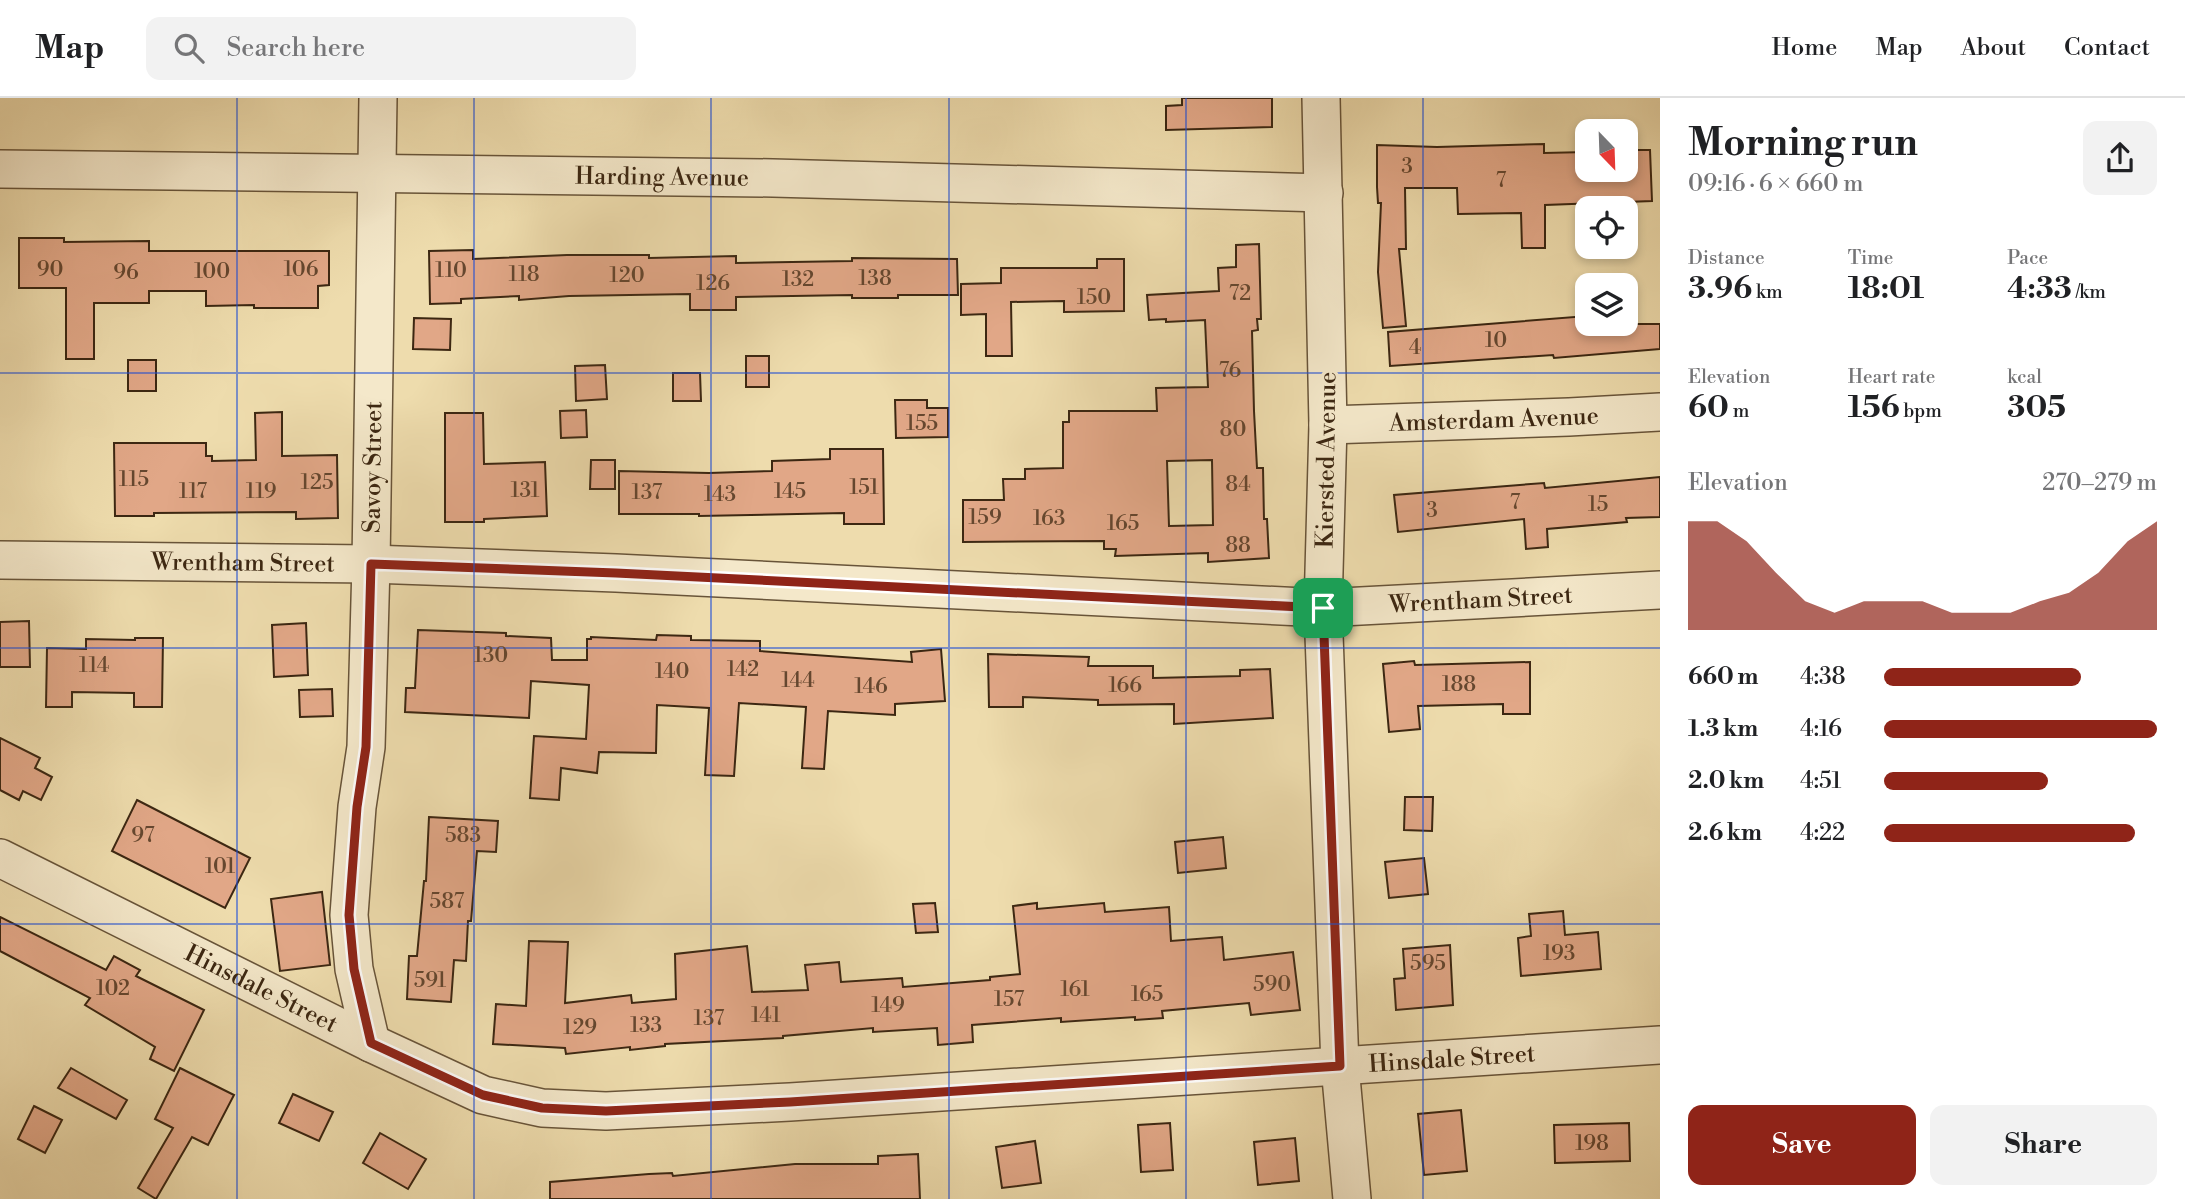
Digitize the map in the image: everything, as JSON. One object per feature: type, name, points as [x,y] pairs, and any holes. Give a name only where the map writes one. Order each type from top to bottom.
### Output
[{"type":"street","name":"Savoy Street","points":[[371,1043],[354,969],[349,915],[357,807],[366,747],[378,98]]},
{"type":"street","name":"Kiersted Avenue","points":[[1321,98],[1328,425],[1323,608],[1340,1066],[1352,1199]]},
{"type":"street","name":"Harding Avenue","points":[[0,169],[773,178],[1324,193]]},
{"type":"street","name":"Amsterdam Avenue","points":[[1328,425],[1660,412]]},
{"type":"street","name":"Wrentham Street","points":[[0,560],[371,564],[616,573],[1323,608],[1660,590]]},
{"type":"street","name":"Hinsdale Street","points":[[0,858],[371,1043],[483,1095],[542,1108],[606,1111],[790,1102],[1660,1045]]},
{"type":"building","points":[[1182,98],[1272,98],[1272,127],[1166,130],[1166,106],[1182,105]]},
{"type":"building","points":[[1544,144],[1544,153],[1575,152],[1575,182],[1638,182],[1638,150],[1650,150],[1652,201],[1638,202],[1638,196],[1575,196],[1575,204],[1545,205],[1545,248],[1522,248],[1521,213],[1458,214],[1457,188],[1405,188],[1406,249],[1399,249],[1406,326],[1383,328],[1378,272],[1381,203],[1378,203],[1377,145],[1437,147]]},
{"type":"building","points":[[19,238],[64,238],[64,242],[149,241],[149,251],[329,251],[329,285],[318,286],[318,308],[206,306],[206,291],[149,291],[149,303],[94,303],[94,359],[66,359],[66,288],[19,288]]},
{"type":"building","points":[[1259,244],[1261,319],[1257,319],[1258,330],[1252,331],[1254,411],[1257,468],[1263,468],[1264,519],[1267,519],[1269,558],[1208,562],[1208,553],[1115,556],[1116,549],[1104,549],[1104,541],[963,542],[963,500],[1004,500],[1003,479],[1025,479],[1025,469],[1063,468],[1063,422],[1069,422],[1069,411],[1157,411],[1156,388],[1208,387],[1205,320],[1149,320],[1147,295],[1219,291],[1218,268],[1236,267],[1236,245]],"holes":[[[1212,460],[1213,525],[1169,526],[1167,461]]]},
{"type":"building","points":[[473,250],[473,259],[567,255],[649,255],[649,258],[736,256],[736,263],[852,261],[852,258],[957,259],[958,295],[898,295],[898,298],[852,298],[852,295],[736,297],[736,310],[690,310],[690,294],[569,296],[519,300],[519,296],[461,299],[461,303],[430,304],[429,251]]},
{"type":"building","points":[[1097,259],[1124,259],[1124,311],[1064,312],[1064,301],[1011,302],[1012,356],[986,356],[986,314],[961,315],[961,284],[1001,283],[1001,268],[1097,268]]},
{"type":"building","points":[[1575,317],[1575,336],[1638,336],[1638,324],[1660,324],[1660,349],[1554,358],[1553,355],[1390,366],[1388,332]]},
{"type":"building","points":[[414,318],[451,319],[450,350],[413,349]]},
{"type":"building","points":[[746,356],[769,356],[769,387],[746,387]]},
{"type":"building","points":[[128,360],[156,360],[156,391],[128,391]]},
{"type":"building","points":[[605,365],[607,399],[576,401],[575,366]]},
{"type":"building","points":[[673,373],[700,373],[701,401],[673,401]]},
{"type":"building","points":[[895,400],[927,400],[927,408],[948,408],[948,437],[896,438]]},
{"type":"building","points":[[586,410],[587,437],[561,438],[560,411]]},
{"type":"building","points":[[282,412],[282,456],[337,455],[338,518],[296,519],[296,512],[154,513],[154,516],[115,516],[114,443],[206,443],[206,456],[212,456],[212,461],[256,460],[255,413]]},
{"type":"building","points":[[445,413],[483,413],[484,464],[545,462],[547,516],[484,519],[484,522],[445,522]]},
{"type":"building","points":[[830,449],[883,449],[884,524],[844,524],[844,513],[699,516],[619,514],[619,471],[772,471],[772,461],[830,459]]},
{"type":"building","points":[[591,460],[615,460],[615,489],[590,489]]},
{"type":"building","points":[[1660,477],[1660,517],[1626,518],[1627,522],[1547,529],[1548,547],[1526,549],[1524,519],[1398,532],[1394,495],[1544,483],[1545,488]]},
{"type":"building","points":[[29,621],[30,667],[0,667],[0,622]]},
{"type":"building","points":[[306,623],[308,675],[274,677],[272,625]]},
{"type":"building","points":[[418,630],[506,633],[506,636],[551,638],[552,660],[587,660],[587,639],[591,637],[656,640],[657,635],[691,636],[691,640],[760,641],[760,651],[912,662],[911,652],[941,649],[945,701],[895,704],[895,715],[828,711],[824,769],[802,768],[806,707],[739,703],[734,776],[705,775],[709,708],[657,705],[656,753],[599,752],[597,773],[561,768],[559,800],[530,798],[534,736],[586,739],[589,685],[531,681],[529,718],[405,712],[406,688],[415,688]]},
{"type":"building","points":[[163,638],[162,707],[134,707],[134,693],[72,692],[72,707],[46,707],[47,648],[86,649],[86,639]]},
{"type":"building","points":[[988,654],[1089,657],[1088,666],[1153,666],[1153,678],[1240,676],[1240,670],[1270,669],[1273,718],[1174,724],[1174,704],[1098,705],[1098,700],[1023,697],[1023,707],[989,707]]},
{"type":"building","points":[[1414,661],[1415,665],[1530,662],[1530,714],[1503,714],[1503,704],[1418,706],[1420,729],[1389,732],[1383,664]]},
{"type":"building","points":[[332,689],[333,716],[300,717],[299,690]]},
{"type":"building","points":[[0,738],[40,758],[35,768],[52,777],[41,800],[23,791],[19,800],[0,790]]},
{"type":"building","points":[[1405,797],[1433,797],[1432,831],[1404,830]]},
{"type":"building","points":[[137,800],[250,858],[225,908],[112,851]]},
{"type":"building","points":[[429,817],[498,821],[496,852],[477,851],[466,961],[454,960],[451,1002],[407,999],[409,956],[417,956],[426,881]]},
{"type":"building","points":[[1223,837],[1226,868],[1178,873],[1175,842]]},
{"type":"building","points":[[1424,858],[1428,894],[1389,898],[1385,862]]},
{"type":"building","points":[[322,892],[330,965],[280,971],[271,899]]},
{"type":"building","points":[[935,903],[938,932],[916,933],[913,904]]},
{"type":"building","points":[[1037,903],[1037,909],[1104,903],[1105,912],[1169,907],[1171,941],[1222,937],[1224,960],[1293,952],[1300,1010],[1251,1015],[1249,1003],[1162,1011],[1163,1018],[1061,1022],[1061,1018],[972,1025],[973,1042],[938,1045],[937,1028],[873,1032],[873,1028],[783,1038],[665,1044],[630,1050],[630,1047],[566,1054],[565,1048],[493,1044],[496,1004],[526,1006],[529,941],[568,942],[565,1003],[631,995],[632,1003],[676,999],[675,954],[747,946],[752,992],[808,990],[805,965],[839,962],[841,982],[902,978],[903,987],[990,980],[990,977],[1020,974],[1013,906]]},
{"type":"building","points":[[1563,911],[1565,935],[1598,932],[1601,969],[1521,976],[1518,938],[1531,936],[1529,914]]},
{"type":"building","points":[[0,917],[106,970],[114,956],[140,970],[136,976],[204,1010],[174,1071],[150,1059],[155,1047],[85,1005],[90,998],[0,951]]},
{"type":"building","points":[[1450,945],[1453,1005],[1396,1010],[1394,979],[1405,978],[1403,949]]},
{"type":"building","points":[[71,1068],[127,1100],[116,1119],[58,1088]]},
{"type":"building","points":[[180,1068],[234,1095],[208,1145],[192,1137],[156,1199],[138,1188],[173,1128],[155,1119]]},
{"type":"building","points":[[293,1094],[333,1112],[319,1141],[279,1123]]},
{"type":"building","points":[[34,1106],[62,1120],[45,1153],[18,1139]]},
{"type":"building","points":[[1461,1110],[1467,1171],[1424,1175],[1418,1114]]},
{"type":"building","points":[[1170,1123],[1173,1170],[1141,1172],[1138,1125]]},
{"type":"building","points":[[1629,1123],[1630,1161],[1555,1163],[1554,1125]]},
{"type":"building","points":[[380,1133],[426,1159],[408,1189],[363,1163]]},
{"type":"building","points":[[1295,1138],[1299,1181],[1258,1185],[1254,1142]]},
{"type":"building","points":[[1035,1141],[1041,1183],[1002,1188],[996,1147]]},
{"type":"building","points":[[918,1154],[920,1199],[550,1199],[550,1182],[649,1174],[672,1173],[673,1176],[795,1164],[878,1164],[878,1156]]},
{"type":"route","points":[[371,564],[616,573],[1323,608],[1340,1066],[790,1102],[606,1111],[542,1108],[483,1095],[371,1043],[354,969],[349,915],[357,807],[366,747],[371,564]]}]
